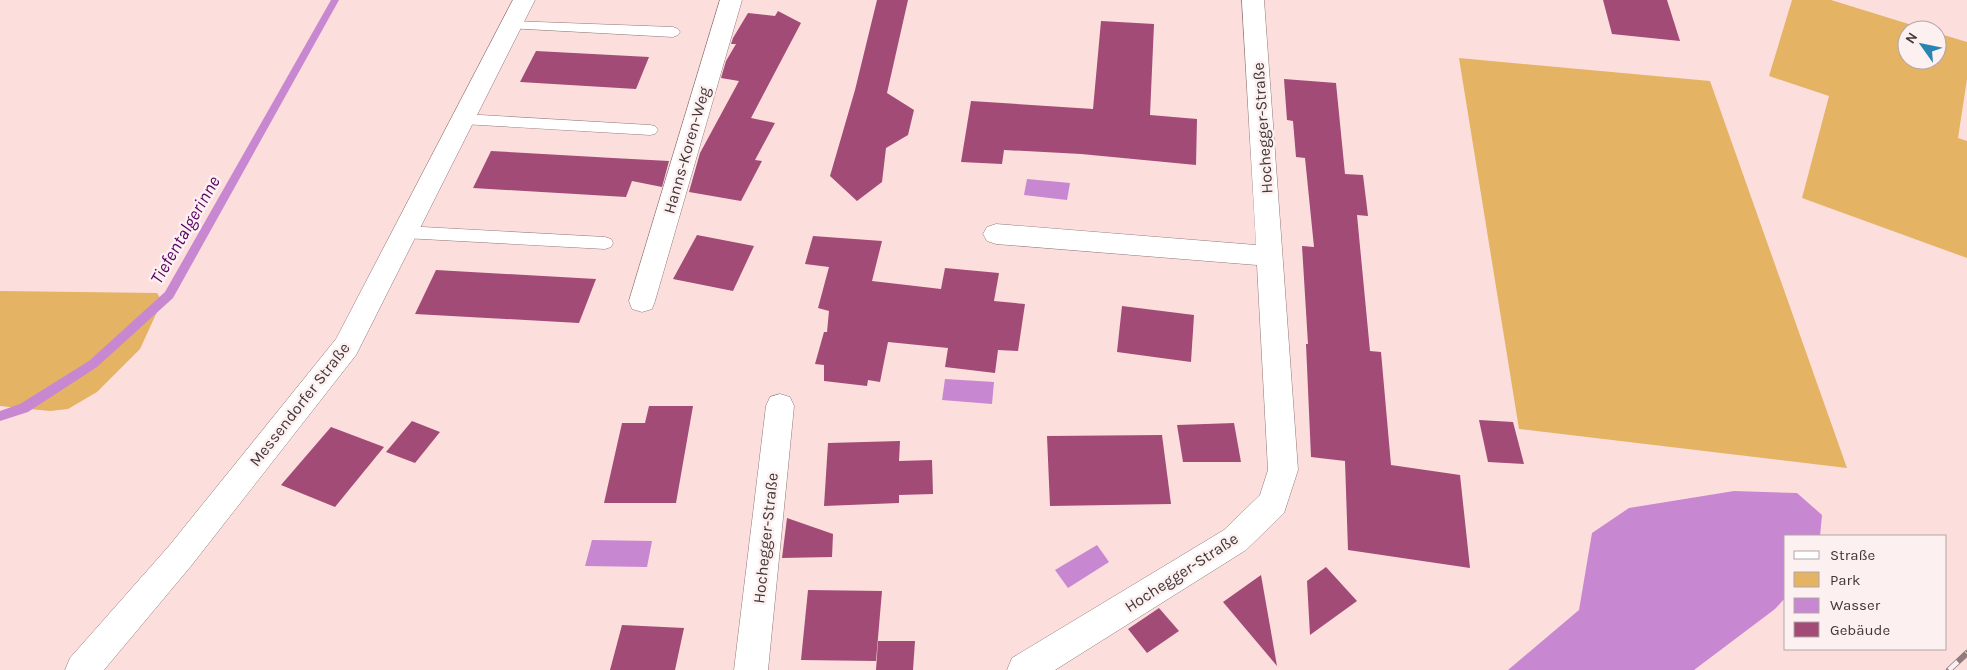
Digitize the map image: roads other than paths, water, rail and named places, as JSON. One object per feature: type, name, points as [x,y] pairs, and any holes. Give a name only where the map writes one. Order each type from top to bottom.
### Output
[{"type":"street","name":"Messendorfer Straße","points":[[82,670],[180,556],[346,347],[524,0]]},
{"type":"street","name":"Hanns-Koren-Weg","points":[[642,301],[731,0]]},
{"type":"street","name":"Hochegger-Straße","points":[[1024,670],[1235,540],[1273,502],[1282,470],[1253,0]]},
{"type":"street","points":[[996,234],[1270,256]]},
{"type":"street","name":"Hochegger-Straße","points":[[751,670],[780,406]]},
{"type":"lane","points":[[511,25],[672,32]]},
{"type":"lane","points":[[463,119],[650,130]]},
{"type":"lane","points":[[404,232],[605,243]]},
{"type":"water","points":[[1027,179],[1070,183],[1067,200],[1024,195]]},
{"type":"water","points":[[945,379],[994,382],[992,404],[942,400]]},
{"type":"water","points":[[1734,491],[1797,493],[1822,515],[1820,535],[1784,535],[1784,599],[1775,609],[1694,670],[1508,670],[1579,610],[1592,533],[1629,508]]},
{"type":"water","points":[[592,540],[652,541],[647,567],[585,566]]},
{"type":"water","points":[[1097,545],[1109,562],[1068,588],[1055,570]]},
{"type":"waterway","name":"Tiefentalgerinne","points":[[0,416],[24,408],[93,364],[169,295],[335,0]]},
{"type":"railway","points":[[1949,670],[1967,653]]}]
